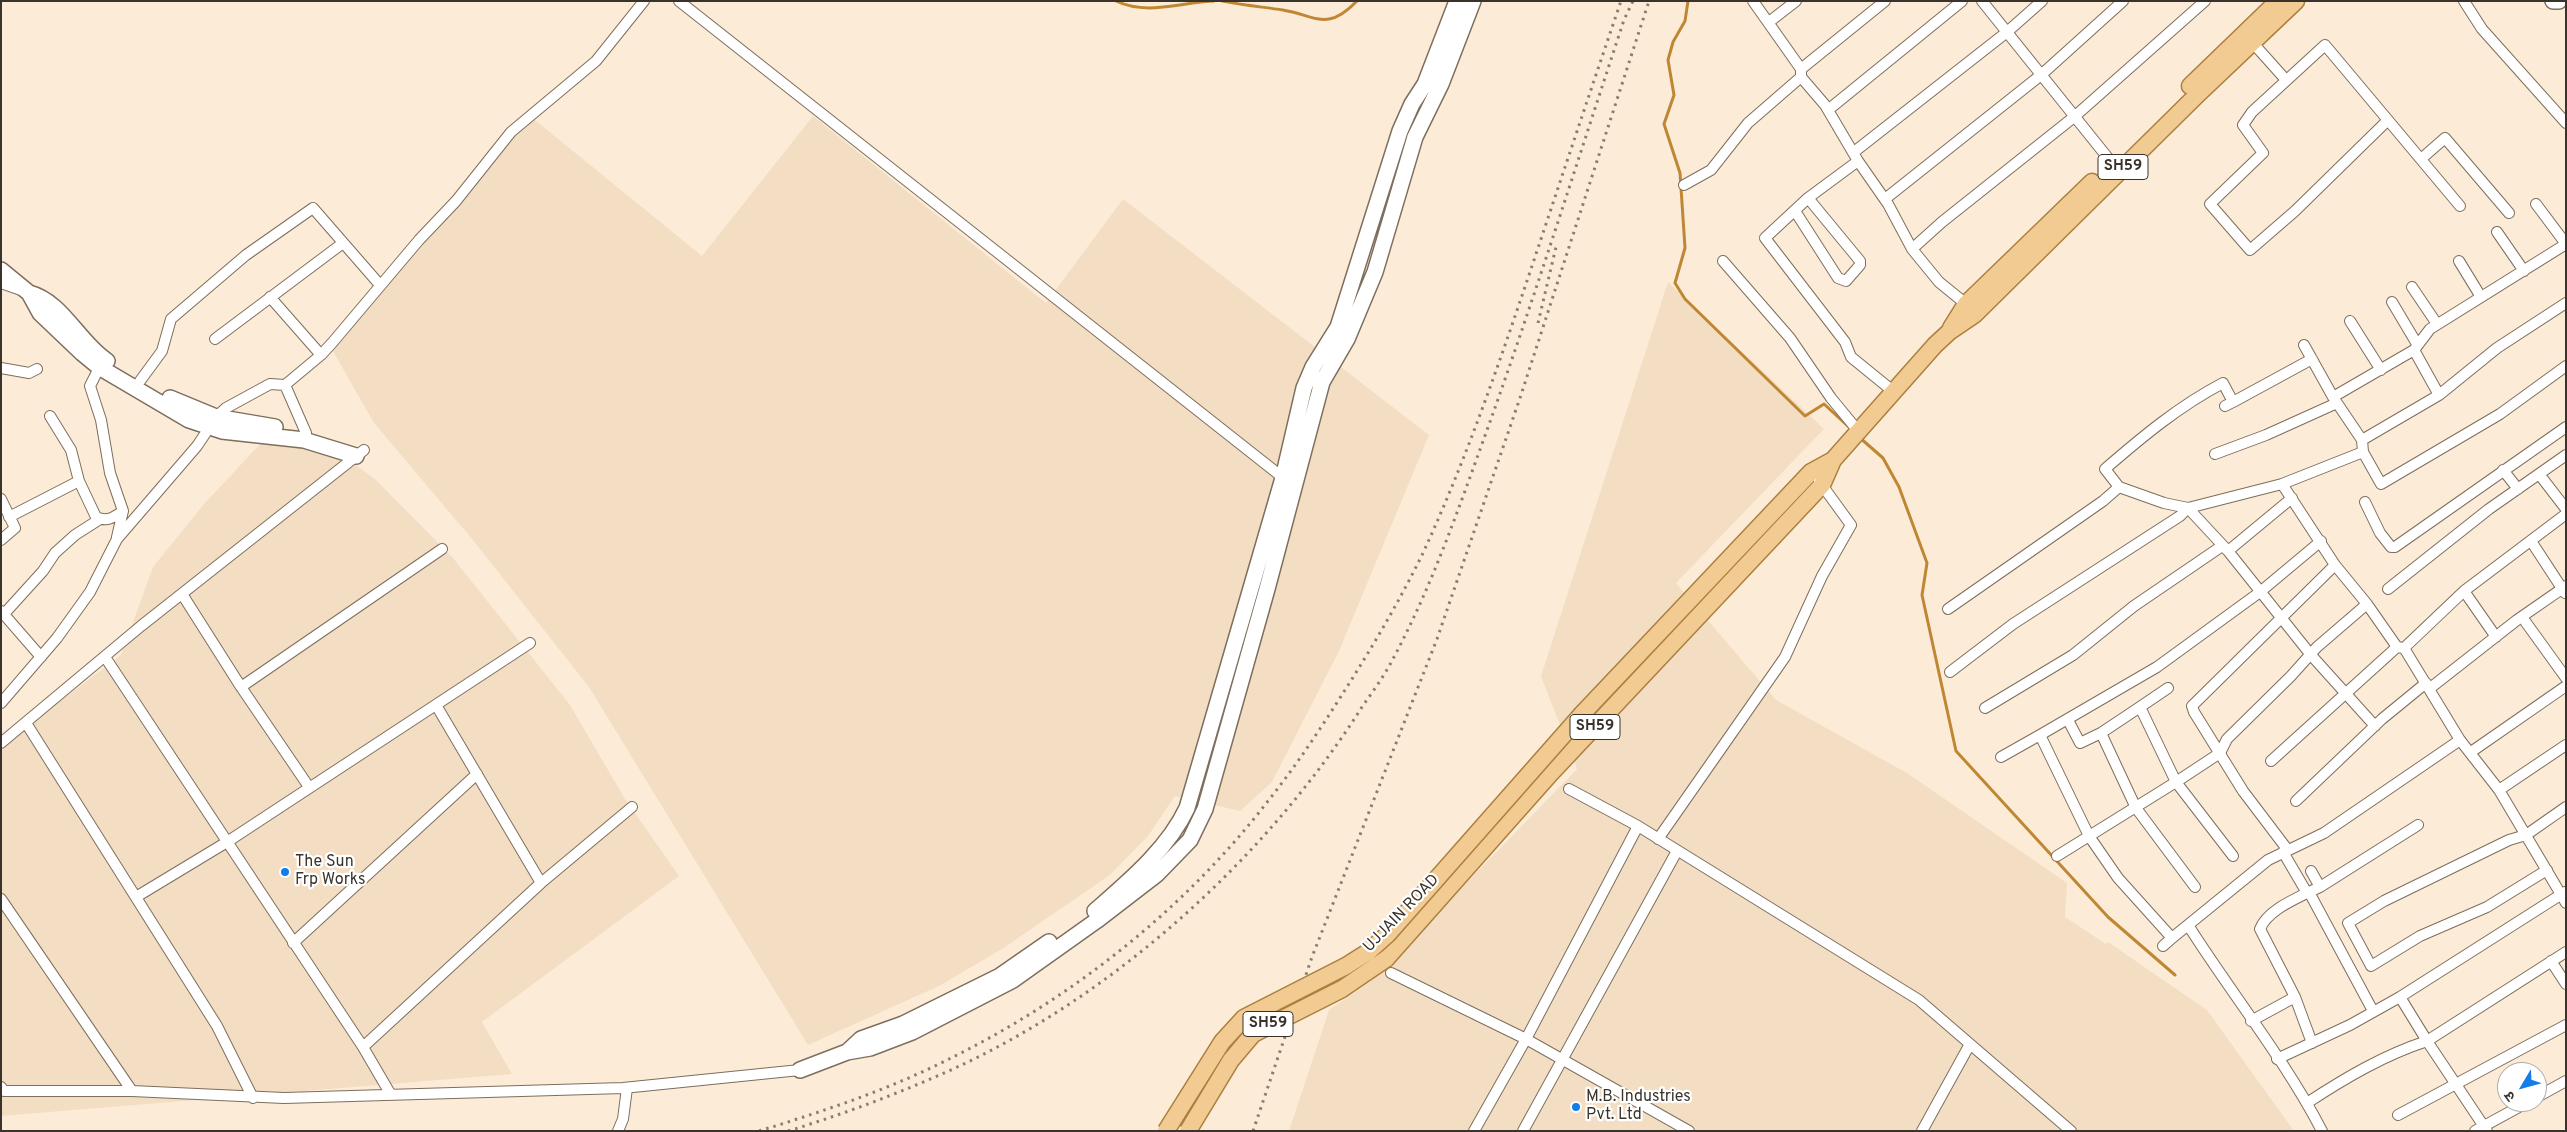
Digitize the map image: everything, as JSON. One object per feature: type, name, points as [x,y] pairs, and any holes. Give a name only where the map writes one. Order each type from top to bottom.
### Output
[{"type":"main road","name":"SH59","points":[[1188,1131],[1241,1046],[1253,1034],[1271,1023],[1342,989],[1386,959],[1551,773],[1809,500],[1822,484],[1838,455],[1949,332],[1966,304],[2278,1]]},
{"type":"main road","name":"SH59","points":[[1949,332],[1974,315],[2296,1]]},
{"type":"main road","name":"SH59","points":[[1811,472],[1838,455]]},
{"type":"main road","name":"UJJAIN ROAD","points":[[1166,1131],[1222,1042],[1244,1018],[1368,952],[1388,934],[1582,714],[1811,472]]},
{"type":"street","points":[[3,696],[41,657],[90,592],[117,539],[197,446],[213,422],[226,408],[270,384],[285,385],[321,355],[380,285],[456,201],[511,132],[596,61],[644,1]]},
{"type":"street","points":[[679,1],[1289,482]]},
{"type":"street","points":[[1289,482],[1304,388],[1338,327],[1400,131],[1412,104],[1425,84],[1457,1]]},
{"type":"street","points":[[1,1087],[4,1091],[132,1091],[253,1098],[627,1088],[800,1070],[847,1052],[861,1039],[902,1024],[1000,976],[1096,911],[1158,850],[1178,827],[1196,782],[1322,382],[1347,339],[1375,272],[1415,137],[1441,84],[1473,1]]},
{"type":"street","points":[[1753,1],[1828,110],[1885,199],[1912,248],[1939,282],[1966,304]]},
{"type":"street","points":[[1769,22],[1796,1]]},
{"type":"street","points":[[1684,185],[1711,170],[1748,123],[1801,73],[1885,1]]},
{"type":"street","points":[[1828,110],[1962,1]]},
{"type":"street","points":[[1982,1],[2112,163]]},
{"type":"street","points":[[1894,392],[1851,357],[1845,342],[1765,238],[1856,156],[2042,1]]},
{"type":"street","points":[[1885,199],[2042,75],[2123,1]]},
{"type":"street","points":[[1912,248],[2074,116],[2205,1]]},
{"type":"street","points":[[2464,1],[2482,29],[2566,123]]},
{"type":"street","points":[[2553,1],[2559,1]]},
{"type":"street","points":[[2252,42],[2286,80]]},
{"type":"street","points":[[2388,120],[2250,250],[2210,204],[2263,153],[2243,125],[2252,112],[2325,45],[2421,159],[2460,206]]},
{"type":"street","points":[[2421,159],[2445,138],[2509,213]]},
{"type":"street","points":[[1795,211],[1838,278],[1846,281],[1860,265],[1860,261],[1808,198]]},
{"type":"street","points":[[2215,454],[2266,436],[2335,400],[2415,347],[2422,336],[2437,324],[2524,272],[2566,244],[2536,204]]},
{"type":"street","points":[[140,382],[162,351],[171,320],[246,255],[313,208],[380,285]]},
{"type":"street","points":[[2496,232],[2524,272]]},
{"type":"street","points":[[215,339],[343,243]]},
{"type":"street","points":[[1723,261],[1790,338],[1830,398],[1859,432]]},
{"type":"street","points":[[2460,261],[2481,297]]},
{"type":"street","points":[[5,277],[29,293],[46,299],[101,363],[189,420],[306,433],[343,440],[360,453]]},
{"type":"street","points":[[2412,287],[2437,324]]},
{"type":"street","points":[[270,297],[321,355]]},
{"type":"street","points":[[2392,302],[2439,395]]},
{"type":"street","points":[[2362,440],[2439,395],[2497,348],[2566,303]]},
{"type":"street","points":[[2350,321],[2381,370]]},
{"type":"street","points":[[2304,345],[2335,400],[2362,440],[2362,452],[2380,484],[2386,483],[2500,414],[2566,366]]},
{"type":"street","points":[[2312,359],[2229,404],[2223,384],[2202,394],[2157,425],[2104,469],[2119,487],[2164,504],[2188,508],[2282,484],[2362,452]]},
{"type":"street","points":[[101,363],[213,422],[360,453]]},
{"type":"street","points":[[101,363],[90,386],[101,420],[110,473],[123,511],[117,539]]},
{"type":"street","points":[[1,368],[29,373],[37,369]]},
{"type":"street","points":[[285,385],[306,433]]},
{"type":"street","points":[[50,416],[70,450],[79,481],[96,517],[100,519]]},
{"type":"street","points":[[2364,502],[2380,533],[2392,548],[2566,426]]},
{"type":"street","points":[[1,743],[182,594],[360,453]]},
{"type":"street","points":[[2388,589],[2518,489],[2566,455]]},
{"type":"street","points":[[2503,470],[2518,489]]},
{"type":"street","points":[[1658,839],[1785,657],[1822,576],[1851,526],[1822,484],[1811,472]]},
{"type":"street","points":[[2539,474],[2566,510]]},
{"type":"street","points":[[9,517],[79,481]]},
{"type":"street","points":[[2277,1059],[2350,1025],[2400,997],[2564,897],[2499,790],[2460,740],[2401,648],[2335,565],[2282,484]]},
{"type":"street","points":[[1948,609],[2103,501],[2119,487]]},
{"type":"street","points":[[1985,708],[2073,655],[2134,606],[2225,548],[2292,498]]},
{"type":"street","points":[[1,499],[15,528],[1,540]]},
{"type":"street","points":[[2188,508],[2225,548],[2311,655],[2375,726]]},
{"type":"street","points":[[1950,672],[2013,624],[2180,516],[2188,508]]},
{"type":"street","points":[[41,657],[2,613],[43,571],[55,553],[75,535],[100,519],[112,518],[123,511]]},
{"type":"street","points":[[2271,761],[2345,693],[2401,648],[2464,591],[2566,514]]},
{"type":"street","points":[[2001,757],[2157,667],[2260,592],[2320,541]]},
{"type":"street","points":[[2296,802],[2375,726],[2522,617],[2564,590],[2531,541]]},
{"type":"street","points":[[241,687],[442,549]]},
{"type":"street","points":[[2335,565],[2210,690],[2193,703],[2194,712],[2243,791],[2285,851],[2373,1011]]},
{"type":"street","points":[[2464,591],[2496,637]]},
{"type":"street","points":[[182,594],[241,687],[309,787]]},
{"type":"street","points":[[2057,856],[2136,808],[2220,753],[2227,739],[2317,647],[2367,604]]},
{"type":"street","points":[[2522,617],[2566,678]]},
{"type":"street","points":[[136,897],[227,842],[530,643]]},
{"type":"street","points":[[105,657],[363,1047],[391,1095]]},
{"type":"street","points":[[2471,752],[2566,686]]},
{"type":"street","points":[[2068,720],[2080,743],[2101,733],[2168,688]]},
{"type":"street","points":[[436,705],[541,882]]},
{"type":"street","points":[[2140,707],[2176,782],[2233,856]]},
{"type":"street","points":[[26,723],[217,1026],[253,1098]]},
{"type":"street","points":[[2101,733],[2136,808],[2195,887]]},
{"type":"street","points":[[2040,735],[2089,836],[2118,878],[2172,938]]},
{"type":"street","points":[[2163,946],[2246,876],[2285,851],[2324,833],[2460,740]]},
{"type":"street","points":[[2499,790],[2566,745]]},
{"type":"street","points":[[293,943],[477,774]]},
{"type":"street","points":[[1569,789],[1638,826],[1918,1000],[2071,1131]]},
{"type":"street","points":[[363,1047],[541,882],[632,807]]},
{"type":"street","points":[[2547,870],[2487,907],[2420,936],[2372,966],[2348,923],[2384,901],[2509,840],[2526,835],[2566,807]]},
{"type":"street","points":[[2312,1043],[2295,997],[2260,929],[2263,922],[2276,910],[2320,887],[2418,825]]},
{"type":"street","points":[[1474,1131],[1526,1039],[1638,826]]},
{"type":"street","points":[[1524,1131],[1676,850]]},
{"type":"street","points":[[2311,871],[2320,887]]},
{"type":"street","points":[[1,899],[132,1091]]},
{"type":"street","points":[[2188,925],[2208,959],[2307,1103],[2322,1131]]},
{"type":"street","points":[[2307,1103],[2339,1081],[2404,1049],[2427,1041],[2566,952]]},
{"type":"street","points":[[2551,961],[2566,984]]},
{"type":"street","points":[[1391,973],[1526,1039],[1689,1131]]},
{"type":"street","points":[[2251,1021],[2295,997]]},
{"type":"street","points":[[2400,997],[2482,1129],[2511,1112]]},
{"type":"street","points":[[2398,1115],[2566,1025]]},
{"type":"street","points":[[1922,1131],[1970,1044]]},
{"type":"street","points":[[2547,1091],[2566,1081]]},
{"type":"street","points":[[618,1131],[623,1119],[627,1088]]},
{"type":"shaded area","points":[[530,116],[702,256],[813,116],[1046,303],[1123,199],[1429,435],[1339,651],[1272,782],[1240,811],[1175,796],[1148,836],[1110,875],[1002,949],[939,986],[808,1045],[589,687],[472,539],[374,423],[333,351]]},
{"type":"shaded area","points":[[1668,282],[1824,429],[1676,583],[1776,700],[1907,773],[2067,883],[2065,917],[2106,944],[2108,942],[2207,1010],[2294,1131],[1289,1131],[1329,1010],[1370,982],[1577,769],[1541,676]]},
{"type":"shaded area","points":[[263,441],[339,453],[375,479],[453,558],[570,705],[625,799],[679,876],[482,1022],[512,1074],[1,1116],[1,746],[121,655],[153,567],[204,504]]},
{"type":"waterway","points":[[1116,1],[1128,5],[1152,8],[1214,1]]},
{"type":"waterway","points":[[1222,1],[1283,10],[1322,19],[1338,16],[1347,11],[1357,1]]},
{"type":"waterway","points":[[1688,1],[1685,21],[1673,42],[1668,60],[1674,95],[1664,124],[1680,173],[1685,248],[1675,283],[1685,299],[1805,416],[1824,404],[1851,429]]},
{"type":"waterway","points":[[1859,437],[1883,458],[1899,487],[1927,563],[1922,595],[1956,751],[2108,917],[2175,975]]},
{"type":"railway","points":[[759,1131],[832,1108],[903,1081],[949,1059],[1039,1009],[1123,948],[1163,914],[1235,841],[1278,788],[1317,733],[1376,640],[1414,571],[1438,519],[1467,449],[1506,343],[1621,1]]},
{"type":"railway","points":[[788,1131],[872,1103],[953,1069],[1013,1038],[1072,1002],[1129,961],[1183,916],[1234,868],[1281,816],[1324,763],[1390,664],[1435,570],[1508,369],[1624,20],[1633,1]]},
{"type":"railway","points":[[1253,1131],[1312,957],[1437,639],[1520,398],[1649,1]]},
{"type":"railway","points":[[1538,323],[1556,247]]},
{"type":"place","name":"The Sun Frp Works","points":[[285,872]]},
{"type":"place","name":"M.B. Industries Pvt. Ltd","points":[[1576,1107]]}]
